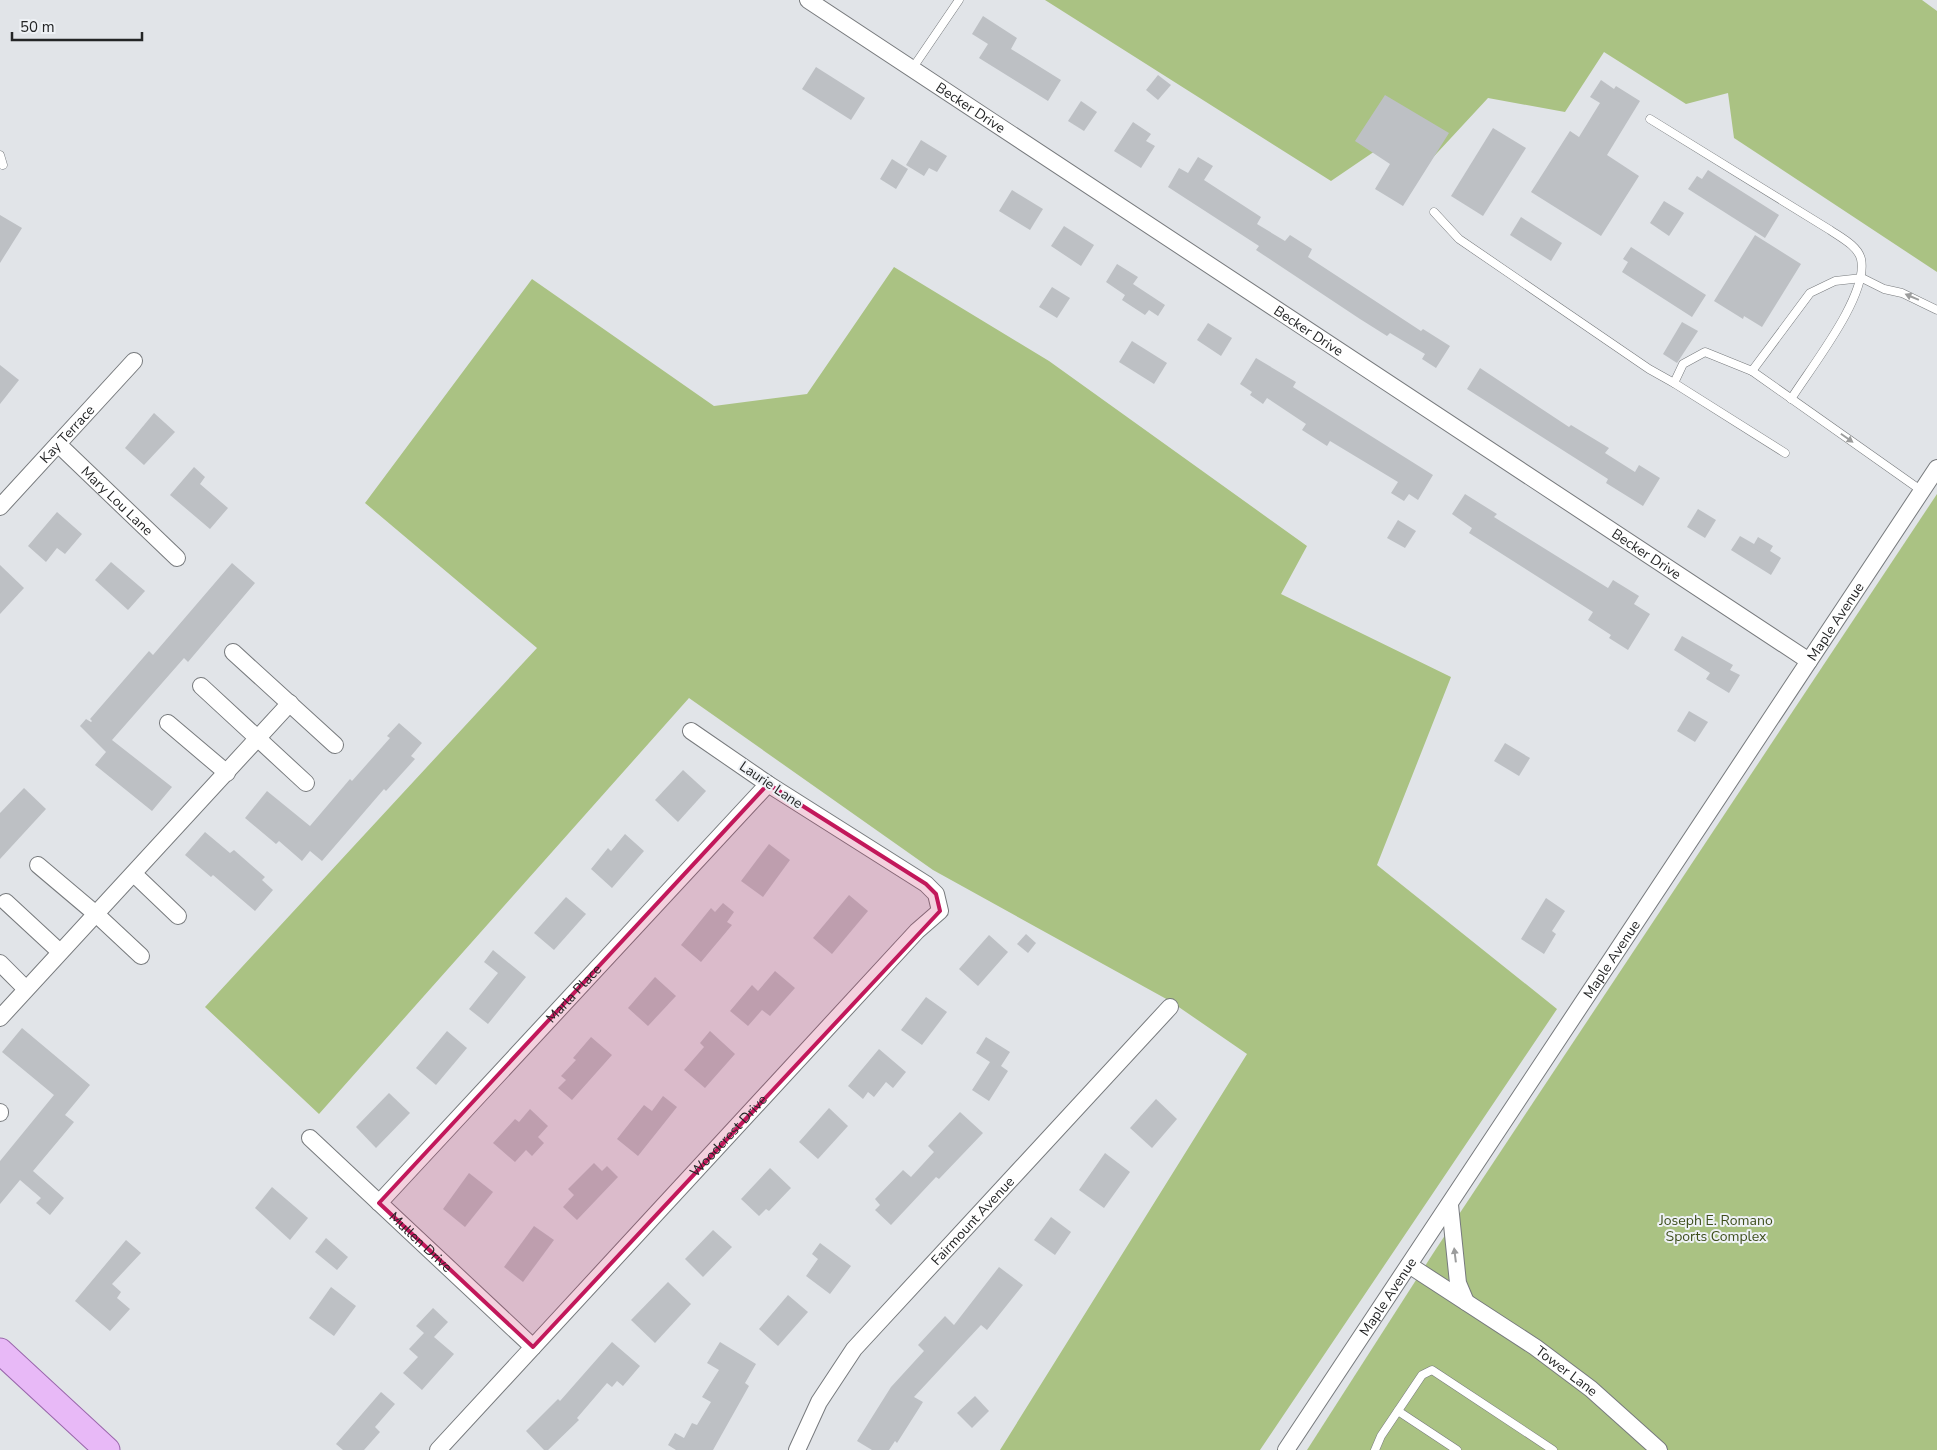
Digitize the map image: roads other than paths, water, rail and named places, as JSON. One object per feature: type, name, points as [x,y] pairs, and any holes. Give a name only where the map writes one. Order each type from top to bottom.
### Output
[{"type":"main road","points":[[0,1351],[98,1447]]},
{"type":"street","name":"Becker Drive","points":[[808,0],[1809,661]]},
{"type":"street","name":"Kay Terrace","points":[[0,507],[134,361]]},
{"type":"street","name":"Mary Lou Lane","points":[[58,444],[176,558]]},
{"type":"street","name":"Maple Avenue","points":[[1286,1450],[1937,468]]},
{"type":"street","points":[[233,652],[335,745]]},
{"type":"street","points":[[201,686],[306,783]]},
{"type":"street","points":[[0,1018],[290,703]]},
{"type":"street","points":[[168,723],[227,772]]},
{"type":"street","name":"Laurie Lane","points":[[691,731],[768,784],[852,838]]},
{"type":"street","name":"Marla Place","points":[[380,1203],[768,784]]},
{"type":"street","name":"Woodcrest Drive","points":[[438,1450],[917,932],[940,912],[936,894],[926,884],[852,838]]},
{"type":"street","points":[[38,865],[96,914],[141,956]]},
{"type":"street","points":[[134,874],[178,916]]},
{"type":"street","points":[[6,902],[60,952]]},
{"type":"street","points":[[0,963],[26,989]]},
{"type":"street","name":"Fairmount Avenue","points":[[796,1450],[819,1402],[854,1349],[1170,1007]]},
{"type":"street","name":"Mullen Drive","points":[[310,1138],[533,1347]]},
{"type":"street","points":[[1450,1205],[1458,1284],[1466,1302]]},
{"type":"street","name":"Tower Lane","points":[[1409,1265],[1535,1347],[1591,1389],[1659,1450]]},
{"type":"lane","points":[[912,69],[959,0]]},
{"type":"lane","points":[[1650,119],[1830,230],[1853,247],[1861,257],[1862,278],[1853,302],[1791,399]]},
{"type":"lane","points":[[0,155],[3,165]]},
{"type":"lane","points":[[1434,212],[1459,239],[1649,368],[1785,453]]},
{"type":"lane","points":[[1752,372],[1810,293],[1835,281],[1862,278],[1884,289],[1902,292],[1937,310]]},
{"type":"lane","points":[[1674,382],[1683,364],[1705,352],[1752,372],[1922,491]]},
{"type":"lane","points":[[1375,1450],[1381,1436],[1422,1375],[1432,1370],[1553,1450]]},
{"type":"lane","points":[[1398,1411],[1457,1450]]},
{"type":"park label","name":"Joseph E. Romano Sports Complex","points":[[1716,1228]]}]
